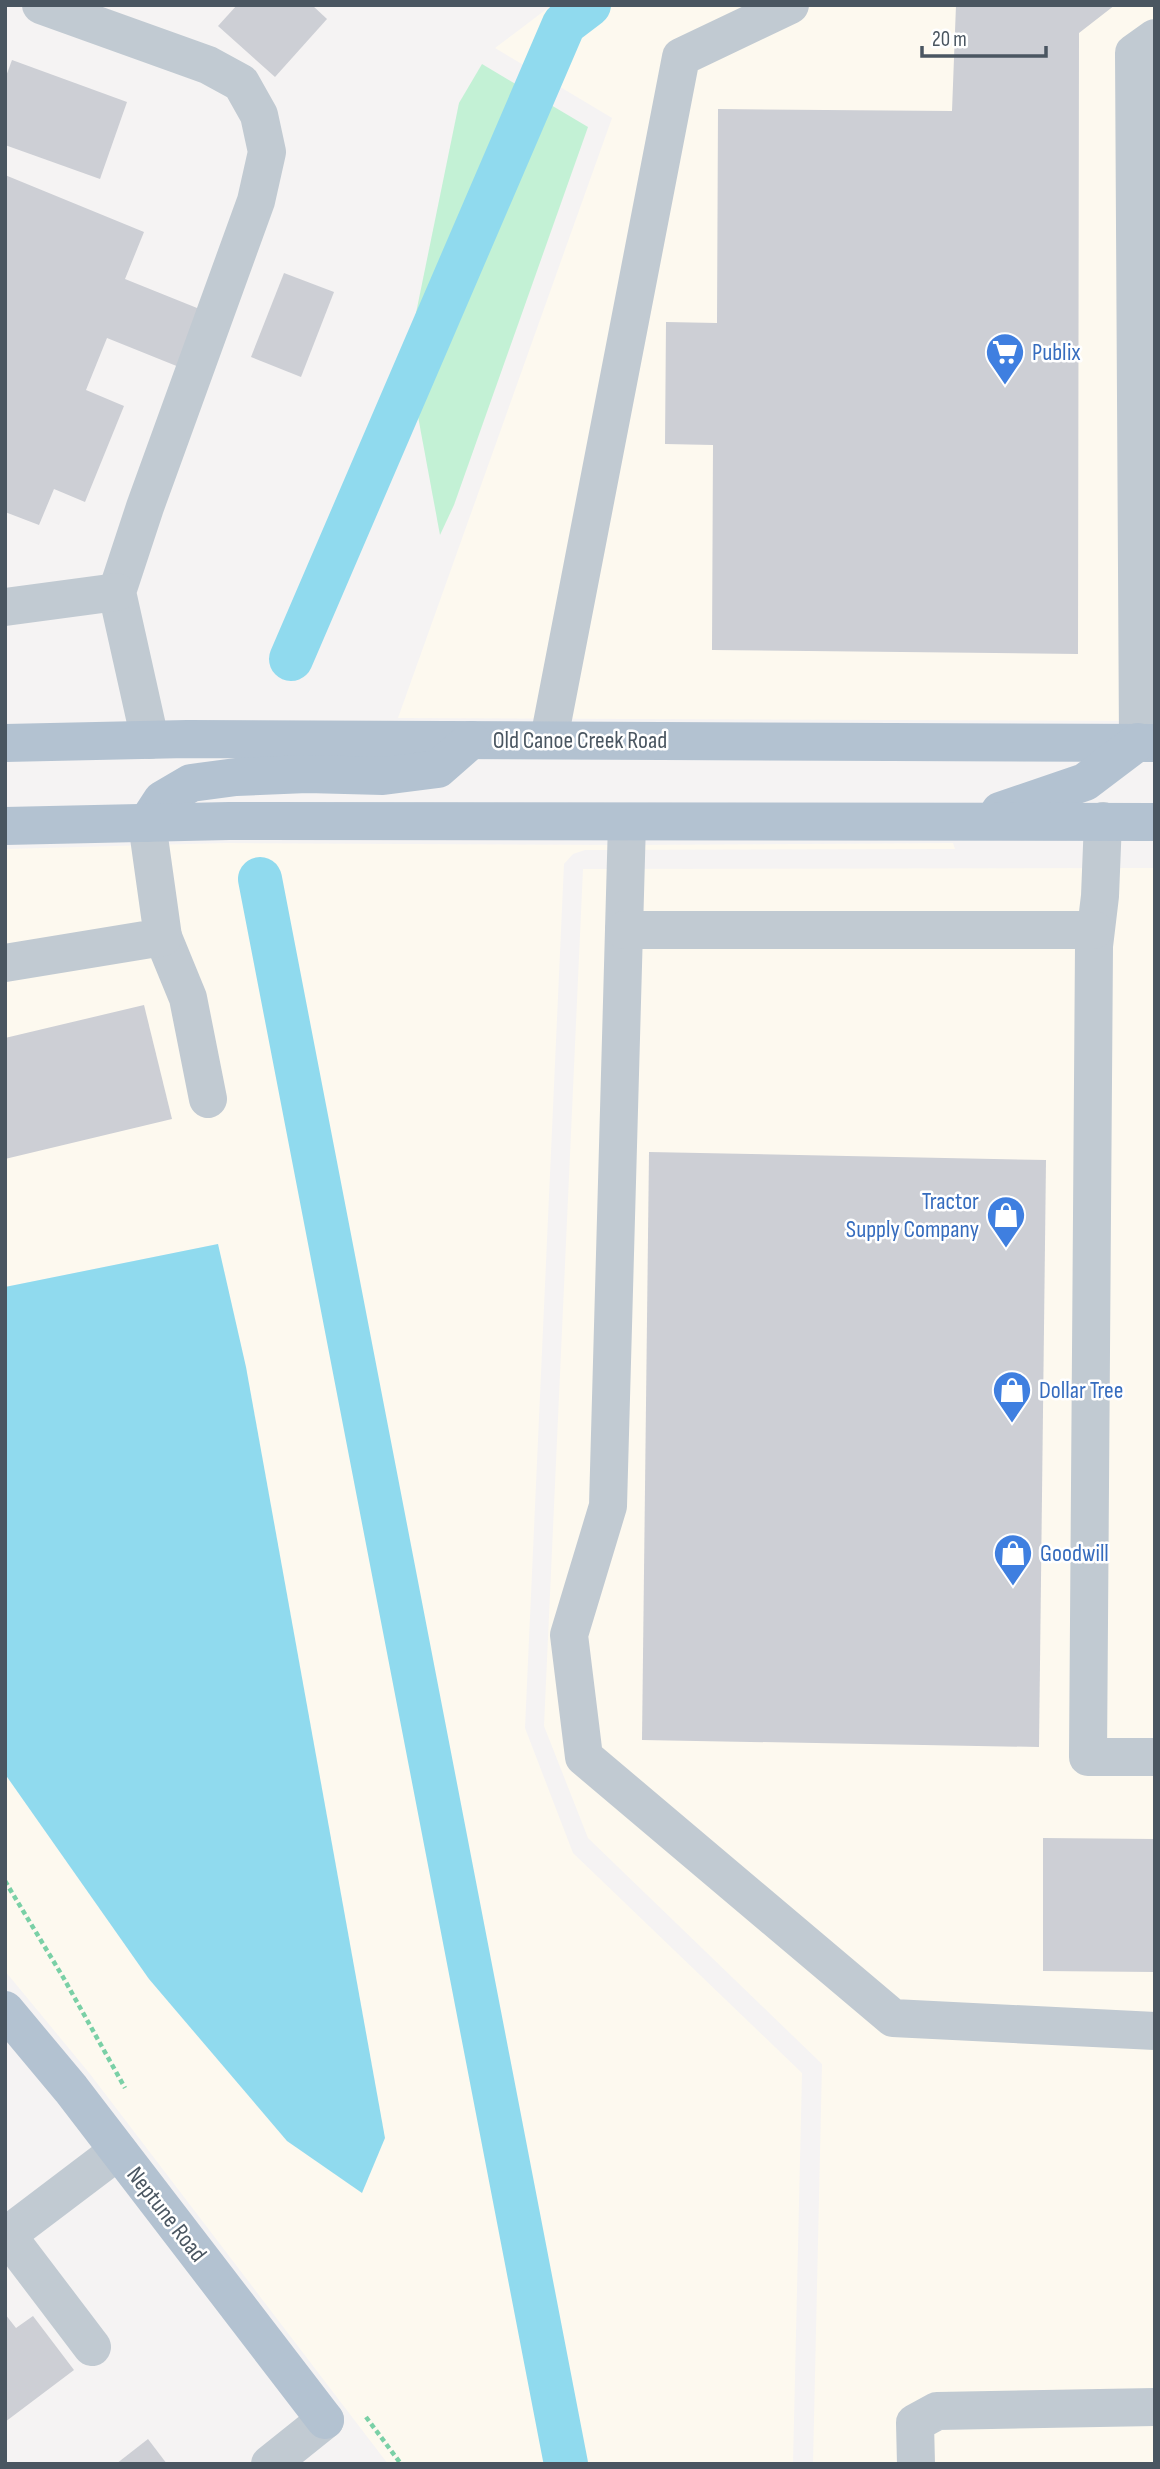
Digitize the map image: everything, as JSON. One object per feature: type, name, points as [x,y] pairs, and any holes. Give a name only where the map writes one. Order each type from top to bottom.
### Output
[{"type":"main road","name":"Old Canoe Creek Road","points":[[5,743],[187,739],[1146,742]]},
{"type":"main road","points":[[163,822],[162,800],[191,783],[236,777],[307,774],[383,776],[438,769],[471,740]]},
{"type":"main road","points":[[972,821],[1086,782],[1146,742]]},
{"type":"main road","points":[[1103,821],[1155,792]]},
{"type":"main road","points":[[5,826],[163,822],[1155,822]]},
{"type":"main road","name":"Neptune Road","points":[[5,2010],[118,2151],[343,2415]]},
{"type":"lane","points":[[41,5],[208,65],[241,83],[260,115],[267,152],[256,201],[149,495],[117,592],[150,740]]},
{"type":"lane","points":[[549,740],[681,57],[790,5]]},
{"type":"lane","points":[[1146,742],[1134,53],[1155,38]]},
{"type":"lane","points":[[5,607],[117,592]]},
{"type":"lane","points":[[1103,821],[1100,896],[1094,930],[1088,1758],[1155,1758]]},
{"type":"lane","points":[[163,822],[163,937],[188,998],[208,1099]]},
{"type":"lane","points":[[627,822],[608,1506],[569,1635],[584,1757],[892,2018],[1155,2031]]},
{"type":"lane","points":[[624,930],[1094,930]]},
{"type":"lane","points":[[5,963],[163,937]]},
{"type":"lane","points":[[92,2347],[6,2235],[118,2151]]},
{"type":"lane","points":[[915,2464],[915,2423],[937,2411],[1155,2407]]},
{"type":"lane","points":[[270,2464],[343,2415]]},
{"type":"path","points":[[5,1881],[63,1977],[128,2094]]},
{"type":"path","points":[[343,2415],[401,2464]]},
{"type":"shaded area","points":[[552,5],[1155,5],[1155,721],[398,718],[612,118],[495,48]]},
{"type":"shaded area","points":[[226,843],[953,843],[955,849],[585,850],[573,854],[564,864],[525,1728],[573,1853],[802,2073],[793,2464],[388,2464],[90,2074],[5,1971],[5,1774],[149,1979],[287,2141],[362,2192],[218,1244],[5,1287],[5,849]]},
{"type":"shaded area","points":[[1155,868],[1155,2464],[813,2464],[822,2064],[588,1838],[544,1726],[583,869]]},
{"type":"green space","points":[[482,64],[588,127],[454,505],[440,535],[407,357],[459,103]]},
{"type":"water","points":[[218,1244],[246,1367],[385,2138],[362,2193],[287,2141],[149,1979],[5,1774],[5,1287]]},
{"type":"building","points":[[237,5],[312,5],[327,19],[275,77],[218,26]]},
{"type":"building","points":[[956,5],[1115,5],[1079,33],[1078,654],[712,650],[713,445],[665,444],[666,322],[717,323],[718,109],[952,111]]},
{"type":"building","points":[[12,60],[127,102],[100,179],[5,145],[5,79]]},
{"type":"building","points":[[5,175],[144,232],[125,279],[202,310],[179,367],[107,338],[86,390],[124,406],[85,502],[54,489],[39,525],[5,512]]},
{"type":"building","points":[[284,273],[334,292],[301,377],[251,357]]},
{"type":"building","points":[[144,1005],[172,1119],[5,1159],[5,1038]]},
{"type":"building","points":[[649,1152],[1046,1160],[1039,1747],[642,1740]]},
{"type":"building","points":[[1043,1838],[1155,1839],[1155,1972],[1043,1971]]},
{"type":"building","points":[[5,2314],[16,2328],[33,2316],[74,2370],[5,2422]]},
{"type":"building","points":[[148,2439],[167,2464],[116,2464]]},
{"type":"waterway","points":[[291,659],[564,24],[589,5]]},
{"type":"waterway","points":[[260,879],[566,2464]]},
{"type":"place","name":"Publix","points":[[1005,386]]},
{"type":"place","name":"Tractor Supply Company","points":[[1006,1249]]},
{"type":"place","name":"Dollar Tree","points":[[1012,1424]]},
{"type":"place","name":"Goodwill","points":[[1013,1587]]}]
